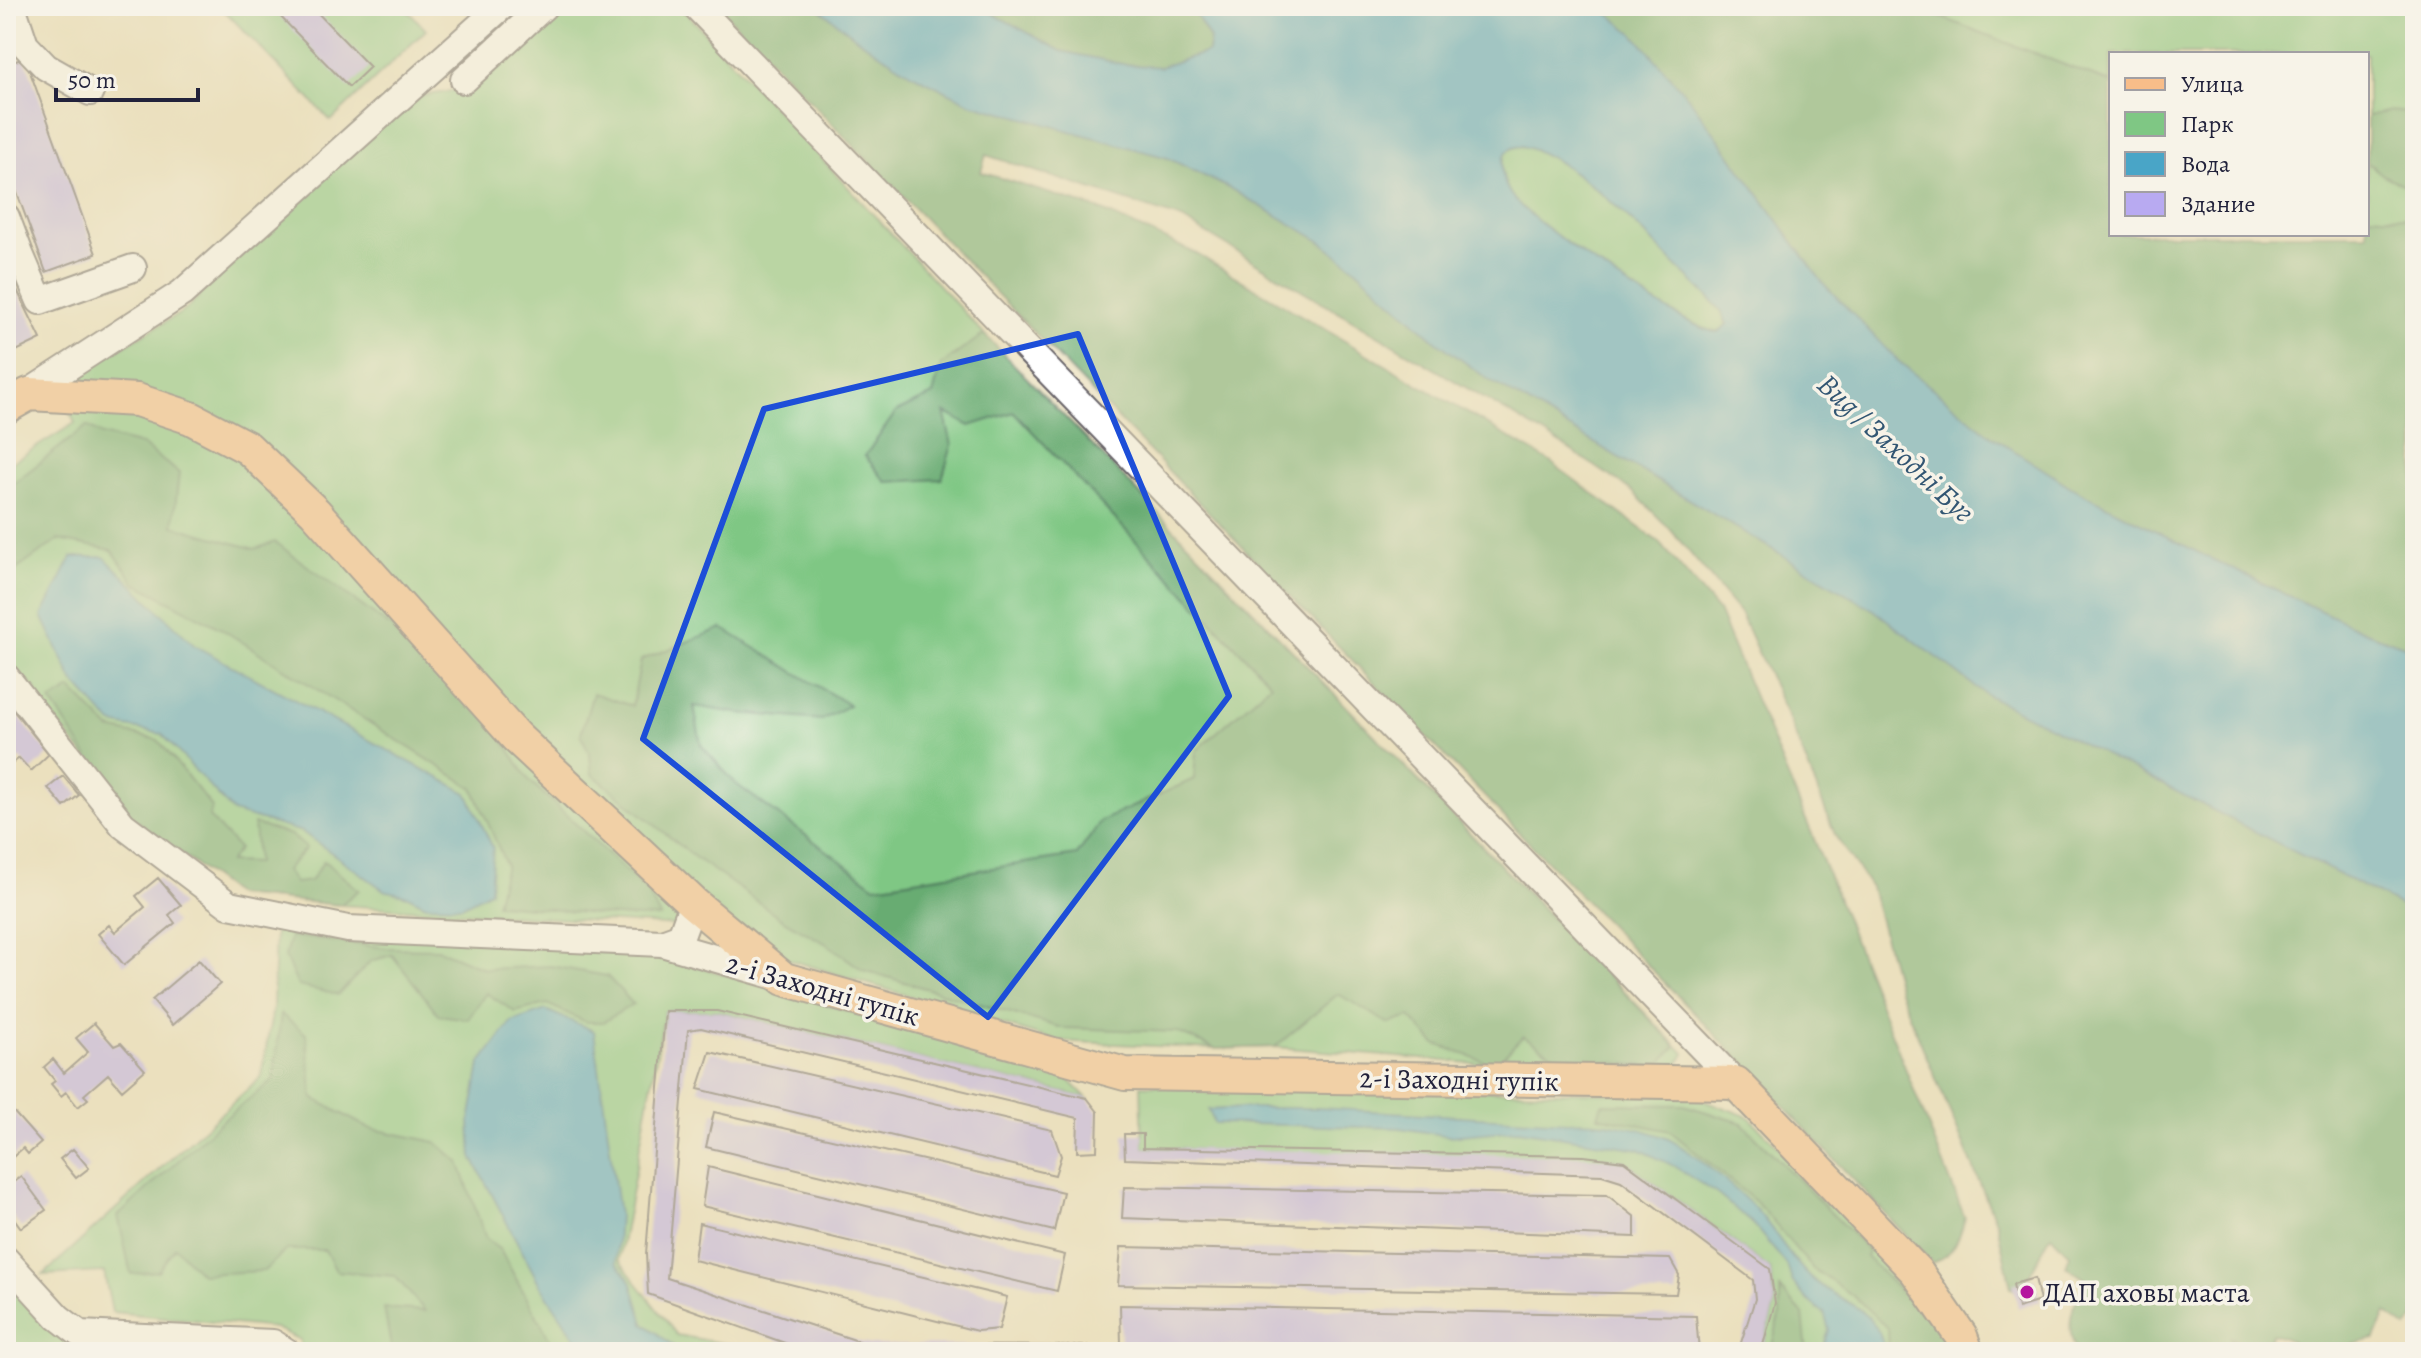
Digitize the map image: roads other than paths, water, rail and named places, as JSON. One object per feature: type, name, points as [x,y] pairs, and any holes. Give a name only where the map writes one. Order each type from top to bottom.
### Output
[{"type":"main road","points":[[10,405],[29,394],[137,400],[191,418],[248,448],[315,512],[516,737],[693,903],[784,979]]},
{"type":"main road","name":"2-і Заходні тупік","points":[[784,979],[1125,1074],[1736,1083]]},
{"type":"main road","points":[[1736,1083],[1916,1271],[1961,1336],[1967,1352]]},
{"type":"street","points":[[12,6],[25,45],[46,67],[90,92]]},
{"type":"street","points":[[10,405],[182,293],[502,6]]},
{"type":"street","points":[[696,6],[1736,1083]]},
{"type":"street","points":[[464,80],[538,8]]},
{"type":"street","points":[[6,217],[13,257],[40,301],[133,268]]},
{"type":"street","name":"2-і Заходні тупік","points":[[6,677],[123,825],[229,905],[348,929],[662,943],[784,979]]},
{"type":"street","points":[[662,943],[681,936],[693,903]]},
{"type":"street","points":[[6,1260],[58,1317],[80,1334],[273,1343],[287,1352]]},
{"type":"water","name":"Bug / Заходні Буг","points":[[816,6],[979,6],[1061,51],[1122,64],[1160,67],[1208,52],[1210,39],[1191,6],[1598,6],[1633,33],[1691,101],[1823,283],[1897,360],[1990,435],[2074,489],[2203,555],[2363,631],[2415,650],[2415,913],[1985,694],[1874,610],[1489,380],[1436,341],[1354,267],[1319,240],[1231,189],[1168,158],[970,103],[910,73],[858,39]],"holes":[[[1519,146],[1542,153],[1584,180],[1625,215],[1711,299],[1727,324],[1719,332],[1678,316],[1580,253],[1527,212],[1506,185],[1503,159],[1508,151]]]},
{"type":"water","points":[[72,557],[104,557],[195,646],[467,793],[493,848],[490,891],[462,906],[426,905],[408,896],[384,890],[302,832],[233,812],[162,734],[112,724],[73,681],[42,616]]},
{"type":"water","points":[[546,1010],[594,1031],[619,1215],[616,1262],[631,1281],[644,1323],[681,1352],[585,1352],[540,1285],[472,1157],[470,1121],[480,1064],[511,1022]]},
{"type":"water","points":[[1318,1108],[1591,1122],[1654,1133],[1674,1142],[1729,1184],[1766,1222],[1810,1277],[1856,1307],[1874,1323],[1885,1352],[1822,1352],[1829,1330],[1824,1313],[1807,1300],[1792,1281],[1787,1265],[1751,1222],[1717,1194],[1672,1165],[1639,1149],[1518,1130],[1449,1136],[1400,1128],[1214,1123],[1209,1110]]},
{"type":"place","name":"ДАП аховы маста","points":[[2027,1292]]}]
